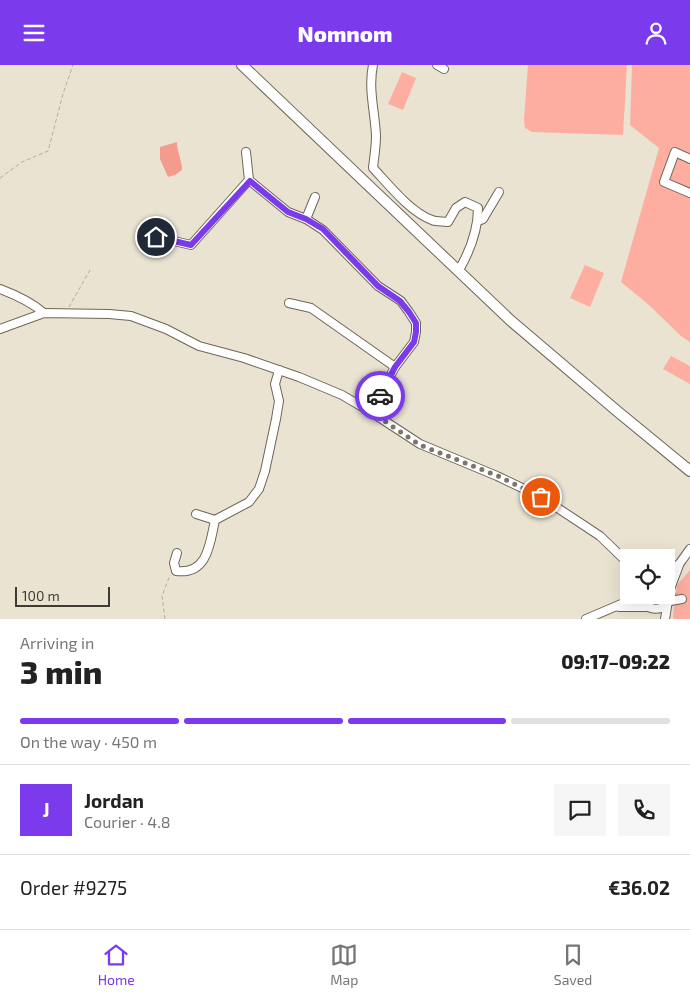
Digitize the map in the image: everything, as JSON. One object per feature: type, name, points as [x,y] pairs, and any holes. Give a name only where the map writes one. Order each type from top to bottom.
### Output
[{"type":"main road","points":[[242,65],[550,355],[690,471]]},
{"type":"street","points":[[373,65],[372,104],[376,136],[373,168],[413,209],[432,220],[448,222],[456,208],[465,202],[478,208],[478,221],[469,252],[459,270]]},
{"type":"street","points":[[246,152],[250,181],[288,212],[306,219],[323,229],[378,286],[400,301],[416,323],[414,342],[395,367],[371,412]]},
{"type":"street","points":[[690,159],[674,152],[664,182],[690,193]]},
{"type":"street","points":[[156,237],[191,245],[250,181]]},
{"type":"street","points":[[478,221],[483,219],[499,192]]},
{"type":"street","points":[[306,219],[315,197]]},
{"type":"street","points":[[0,289],[25,300],[44,313]]},
{"type":"street","points":[[289,303],[311,308],[395,367]]},
{"type":"street","points":[[0,329],[44,313],[131,316],[166,329],[198,345],[244,358],[299,377],[342,395],[420,445],[498,476],[541,497],[600,536],[620,555]]},
{"type":"street","points":[[196,514],[215,520],[249,502],[259,489],[265,471],[276,419],[279,401],[275,384],[279,371]]},
{"type":"street","points":[[177,553],[174,568],[176,571],[189,570],[198,566],[205,559],[215,520]]},
{"type":"street","points":[[675,573],[690,549]]},
{"type":"street","points":[[675,568],[680,563]]},
{"type":"street","points":[[675,602],[682,599]]},
{"type":"street","points":[[586,619],[623,604]]},
{"type":"street","points":[[616,607],[644,607],[650,611],[656,611],[669,604]]},
{"type":"street","points":[[656,611],[664,619],[669,604]]},
{"type":"path","points":[[0,178],[22,162],[48,151],[73,65]]},
{"type":"path","points":[[65,314],[90,271]]},
{"type":"path","points":[[164,619],[162,596],[174,568]]},
{"type":"shaded area","points":[[528,65],[627,65],[623,135],[532,132],[525,128]]},
{"type":"shaded area","points":[[632,65],[690,65],[690,342],[621,282],[659,148],[630,125]]},
{"type":"shaded area","points":[[402,72],[416,78],[403,110],[388,104]]},
{"type":"shaded area","points":[[177,142],[182,170],[168,177],[160,159],[160,147]]},
{"type":"shaded area","points":[[585,265],[604,273],[590,307],[570,298]]},
{"type":"shaded area","points":[[671,356],[690,366],[690,384],[663,369]]},
{"type":"shaded area","points":[[690,570],[690,619],[674,619],[673,617],[677,585]]},
{"type":"way so far","points":[[380,396],[371,412],[420,445],[498,476],[541,497]]},
{"type":"route","points":[[156,237],[191,245],[250,181],[288,212],[306,219],[323,229],[378,286],[400,301],[416,323],[414,342],[395,367],[380,396]]}]
